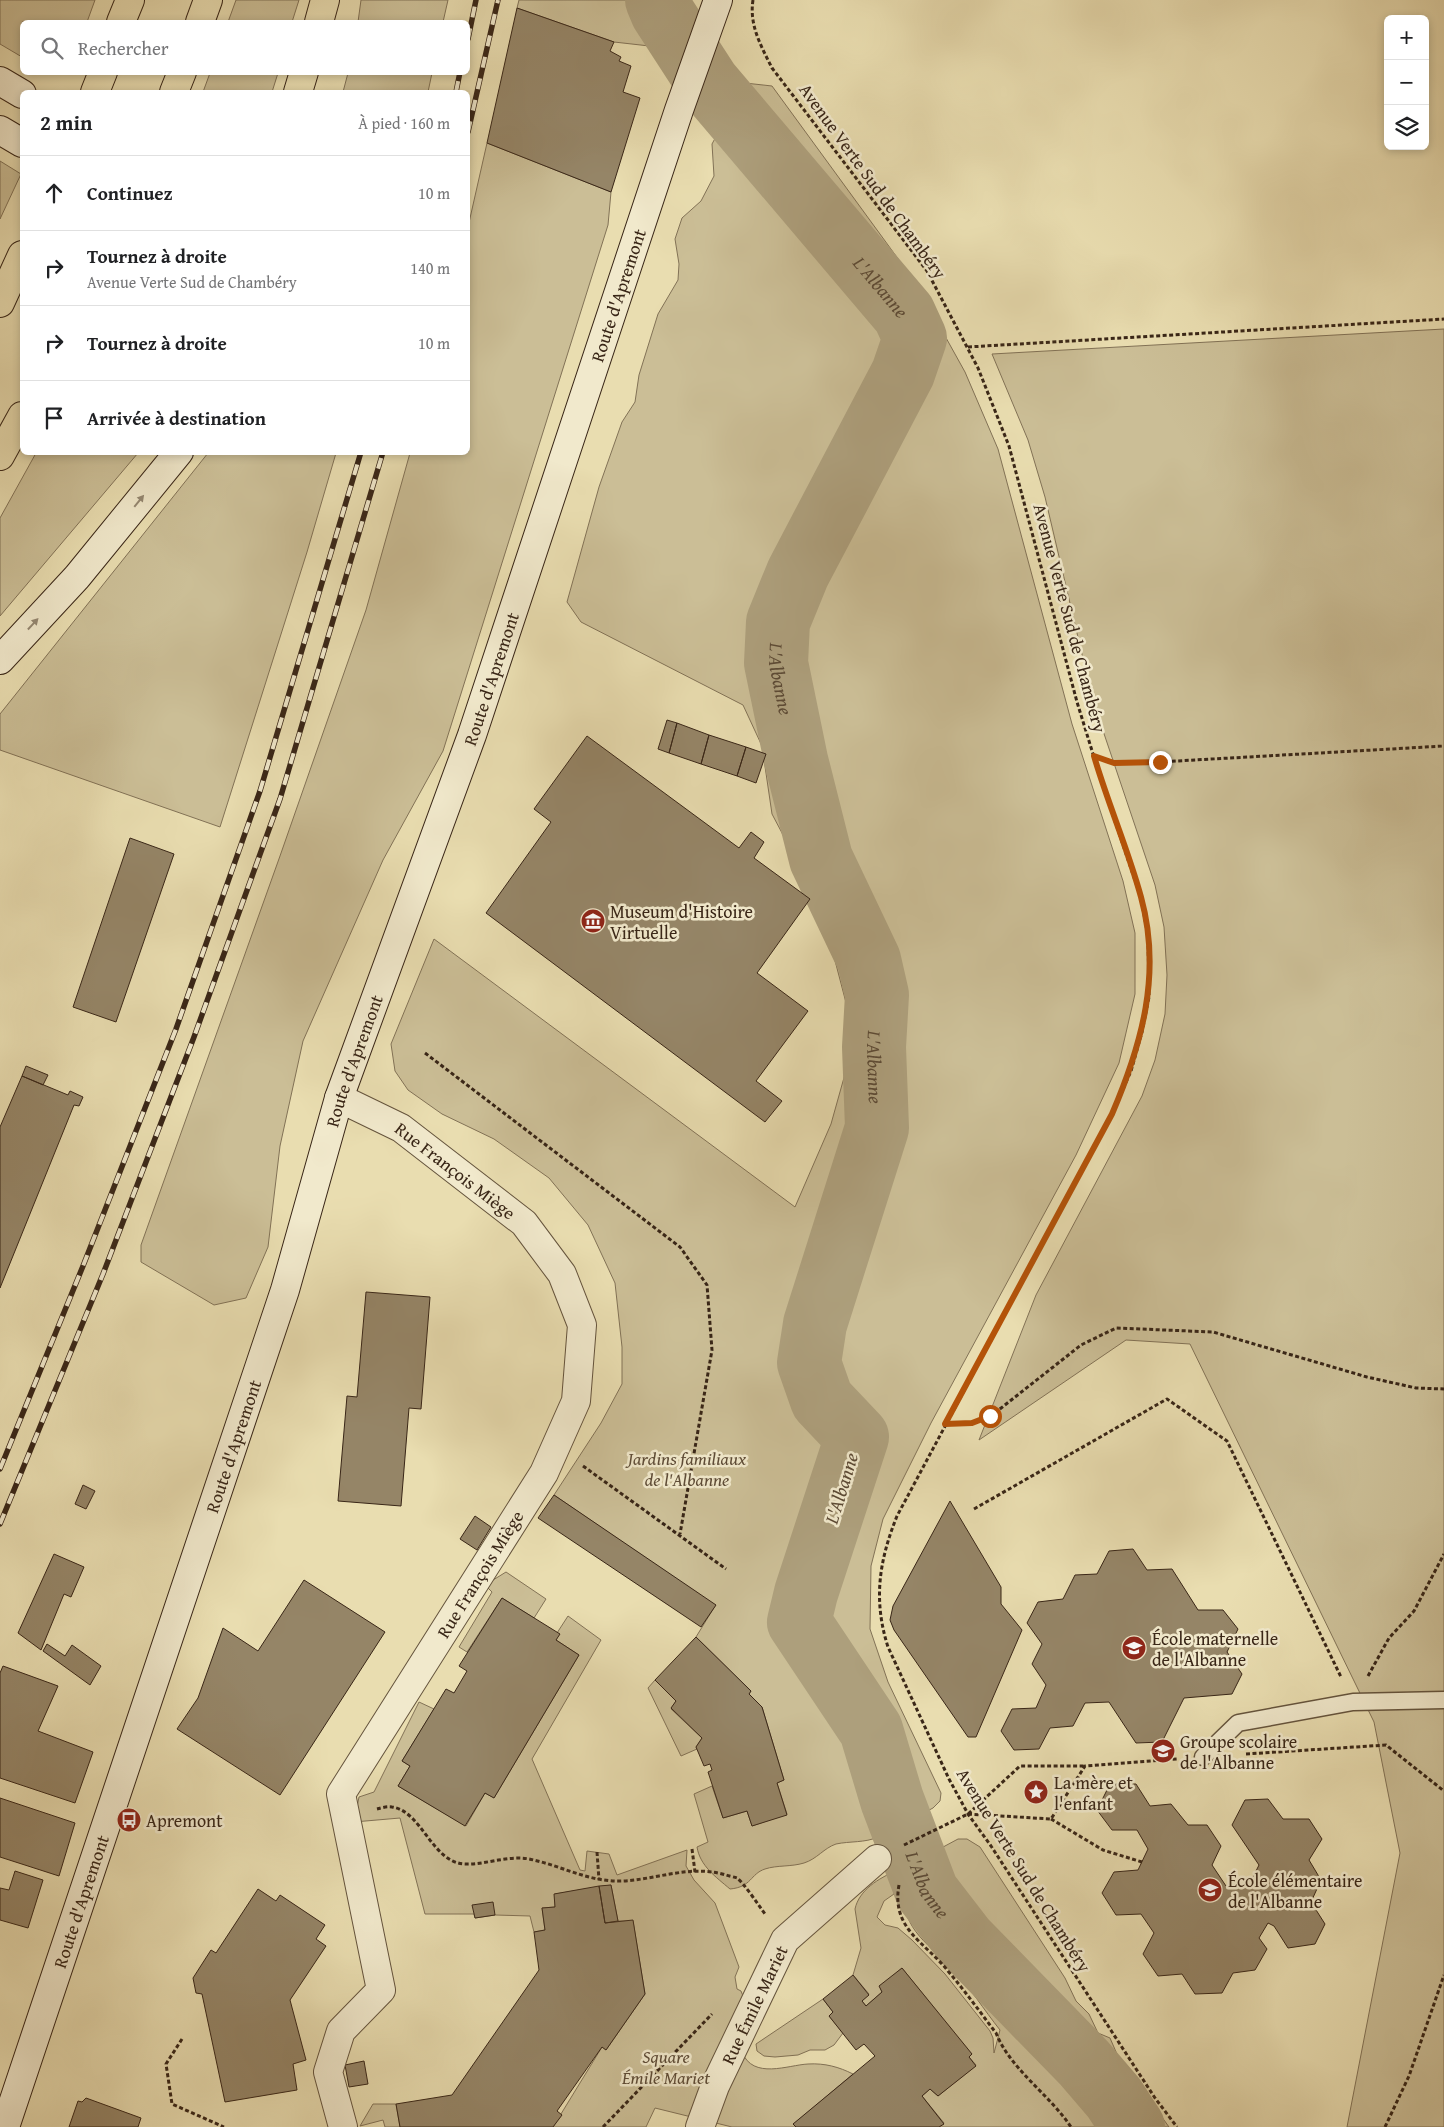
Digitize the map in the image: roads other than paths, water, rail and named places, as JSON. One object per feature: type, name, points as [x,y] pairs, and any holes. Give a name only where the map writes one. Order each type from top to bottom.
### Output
[{"type":"highway","points":[[122,20],[130,0]]},
{"type":"highway","points":[[201,20],[208,0]]},
{"type":"highway","points":[[320,20],[325,0]]},
{"type":"highway","points":[[96,90],[102,75]]},
{"type":"highway","points":[[175,90],[181,75]]},
{"type":"highway","points":[[299,90],[303,75]]},
{"type":"highway","points":[[0,303],[20,259]]},
{"type":"highway","points":[[0,456],[20,420]]},
{"type":"main road","name":"Route d'Apremont","points":[[5,2127],[285,1290],[339,1098],[472,735],[679,110],[715,11]]},
{"type":"main road","points":[[0,130],[20,142]]},
{"type":"main road","points":[[0,660],[77,577],[176,455]]},
{"type":"main road","name":"Rue François Miège","points":[[339,1098],[401,1128],[524,1223],[562,1274],[582,1325],[576,1401],[544,1473],[341,1794],[381,1990],[341,2031],[328,2072],[343,2127]]},
{"type":"main road","name":"Rue Émile Mariet","points":[[700,2127],[715,2086],[785,1940],[877,1859]]},
{"type":"lane","points":[[1203,1757],[1238,1724],[1353,1702],[1444,1700]]},
{"type":"waterway","name":"L'Albanne","points":[[657,0],[662,12],[708,83],[904,314],[915,338],[903,373],[798,573],[778,622],[776,663],[796,760],[821,859],[869,960],[877,995],[874,1047],[877,1128],[815,1324],[809,1363],[822,1400],[857,1437],[806,1593],[799,1622],[871,1730],[892,1800],[927,1892],[964,1940],[1084,2063],[1114,2098],[1133,2127]]},
{"type":"railway","points":[[470,29],[476,0]]},
{"type":"railway","points":[[470,123],[498,0]]},
{"type":"railway","points":[[456,90],[459,75]]},
{"type":"railway","points":[[0,1469],[83,1266],[176,1029],[260,791],[360,455]]},
{"type":"railway","points":[[0,1524],[103,1274],[194,1037],[280,799],[382,455]]},
{"type":"place","name":"Museum d'Histoire Virtuelle","points":[[593,921]]},
{"type":"place","name":"École maternelle de l'Albanne","points":[[1134,1648]]},
{"type":"place","name":"Groupe scolaire de l'Albanne","points":[[1163,1751]]},
{"type":"place","name":"La mère et l'enfant","points":[[1036,1792]]},
{"type":"place","name":"Apremont","points":[[129,1820]]},
{"type":"place","name":"École élémentaire de l'Albanne","points":[[1210,1890]]},
{"type":"park label","name":"Jardins familiaux de l'Albanne","points":[[687,1468]]},
{"type":"park label","name":"Square Émile Mariet","points":[[666,2066]]}]
